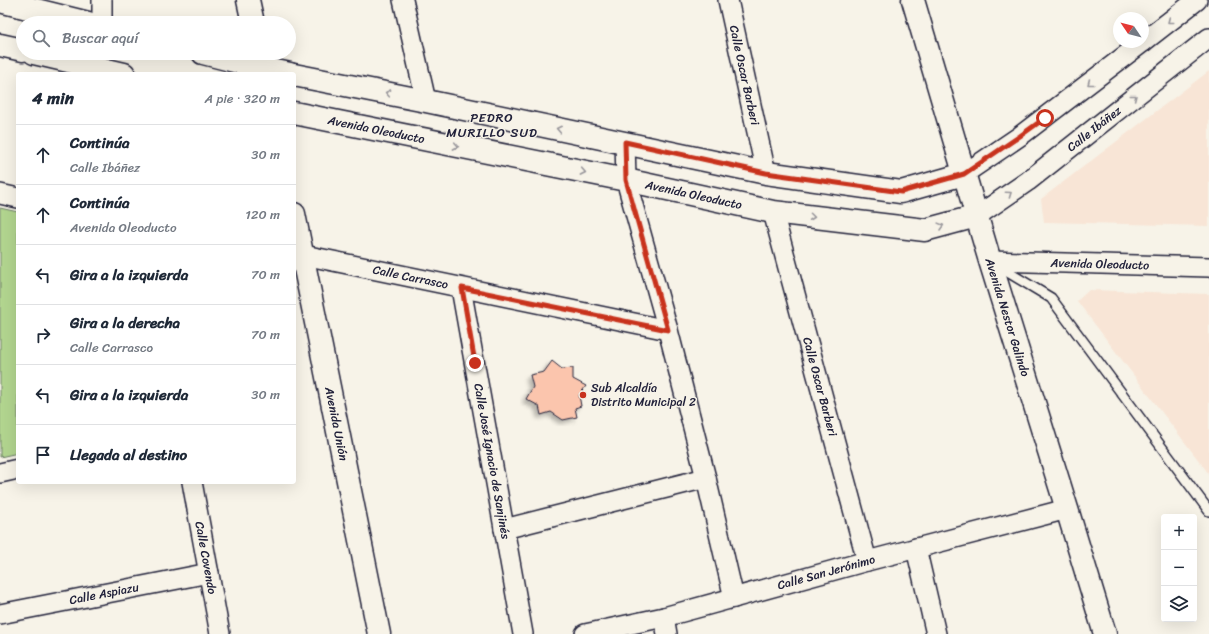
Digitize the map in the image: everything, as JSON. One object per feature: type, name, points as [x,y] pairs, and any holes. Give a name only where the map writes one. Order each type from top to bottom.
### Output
[{"type":"street","points":[[102,0],[102,16]]},
{"type":"street","points":[[248,0],[251,16]]},
{"type":"street","points":[[403,0],[426,101]]},
{"type":"street","name":"Avenida Nestor Galindo","points":[[913,0],[990,262],[1067,509],[1104,634]]},
{"type":"street","points":[[1149,37],[1197,0]]},
{"type":"street","points":[[0,1],[60,16]]},
{"type":"street","name":"Calle Oscar Barberi","points":[[723,1],[766,173]]},
{"type":"street","name":"Calle Ibáñez","points":[[977,216],[1028,181],[1209,38]]},
{"type":"street","points":[[0,45],[16,48]]},
{"type":"street","points":[[296,75],[625,142],[766,173],[901,192],[964,174],[1020,136],[1135,48]]},
{"type":"street","points":[[64,60],[115,72]]},
{"type":"street","points":[[237,60],[262,65],[284,72]]},
{"type":"street","name":"Avenida Oleoducto","points":[[296,113],[626,180],[773,212],[925,230],[977,216]]},
{"type":"street","points":[[625,142],[626,180],[668,330],[706,478],[734,598]]},
{"type":"street","points":[[0,194],[16,198]]},
{"type":"street","name":"Calle Oscar Barberi","points":[[773,212],[867,561]]},
{"type":"street","name":"Avenida Unión","points":[[296,230],[299,254],[379,634]]},
{"type":"street","name":"Calle Carrasco","points":[[299,254],[668,330]]},
{"type":"street","name":"Avenida Oleoducto","points":[[990,262],[1209,267]]},
{"type":"street","name":"Calle José Ignacio de Sanjinés","points":[[462,288],[523,634]]},
{"type":"street","points":[[0,473],[16,470]]},
{"type":"street","points":[[504,529],[706,478]]},
{"type":"street","name":"Calle Covendo","points":[[192,484],[220,634]]},
{"type":"street","name":"Calle San Jerónimo","points":[[585,634],[665,625],[734,598],[867,561],[1067,509]]},
{"type":"street","points":[[916,548],[936,634]]},
{"type":"street","name":"Calle Aspiazu","points":[[0,614],[209,573]]},
{"type":"lane","points":[[990,262],[1051,298],[1209,511]]},
{"type":"shaded area","points":[[1209,71],[1209,226],[1044,222],[1041,199]]},
{"type":"shaded area","points":[[1089,290],[1209,294],[1209,474],[1077,301]]},
{"type":"green space","points":[[0,208],[16,212],[16,453],[0,457]]},
{"type":"building","points":[[552,361],[562,369],[573,368],[573,379],[586,386],[579,395],[581,406],[575,408],[577,417],[563,420],[551,412],[541,415],[539,406],[526,399],[533,387],[530,375],[544,372]]},
{"type":"place","name":"Sub Alcaldía Distrito Municipal 2","points":[[583,395]]},
{"type":"district","name":"PEDRO MURILLO SUD","points":[[492,124]]},
{"type":"route","points":[[475,363],[462,288],[668,330],[626,180],[625,142],[766,173],[901,192],[964,174],[1045,118]]}]
